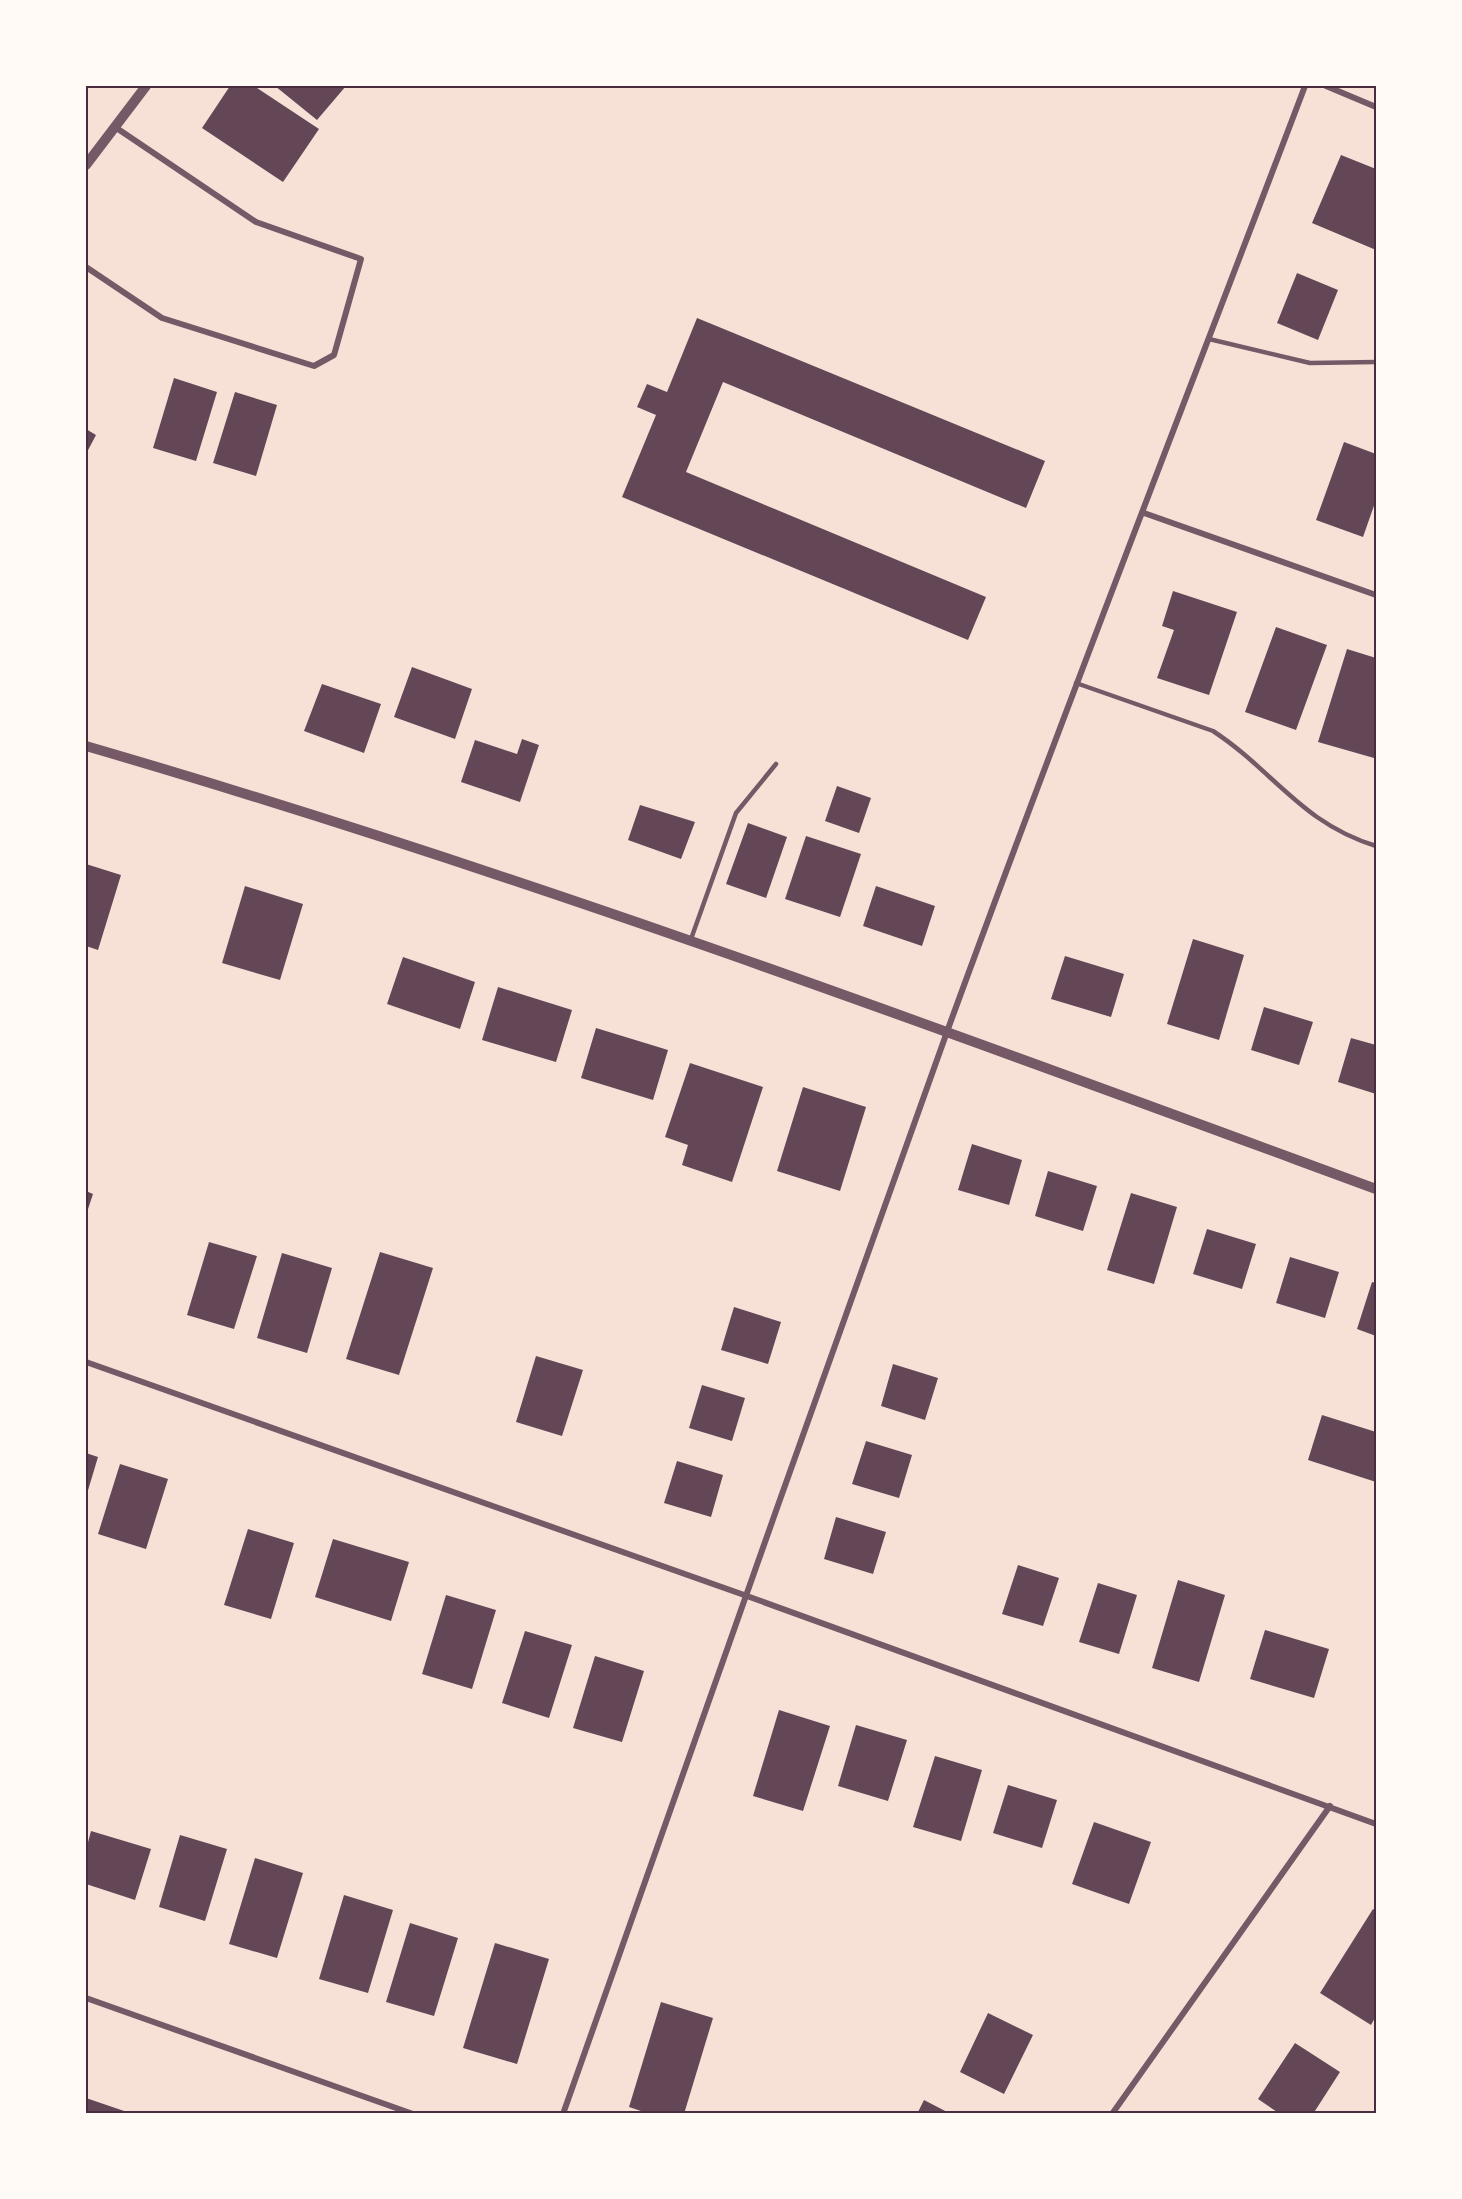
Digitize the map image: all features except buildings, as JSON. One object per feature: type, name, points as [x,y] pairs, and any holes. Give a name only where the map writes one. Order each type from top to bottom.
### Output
[{"type":"street","points":[[86,165],[147,86]]},
{"type":"street","points":[[563,2114],[947,1031],[1076,683],[1144,513],[1305,86]]},
{"type":"street","points":[[1326,86],[1377,107]]},
{"type":"street","points":[[86,267],[162,318],[314,366],[334,354],[361,259],[256,222],[115,127]]},
{"type":"street","points":[[1144,513],[1377,595]]},
{"type":"street","points":[[86,746],[280,802],[691,939],[1377,1189]]},
{"type":"street","points":[[86,1362],[747,1596],[1377,1824]]},
{"type":"street","points":[[1112,2114],[1330,1806]]},
{"type":"street","points":[[86,1998],[413,2114]]},
{"type":"lane","points":[[1209,339],[1310,363],[1377,362]]},
{"type":"lane","points":[[1076,683],[1213,731],[1231,743],[1297,804],[1329,826],[1377,846]]},
{"type":"lane","points":[[691,939],[736,813],[776,764]]}]
